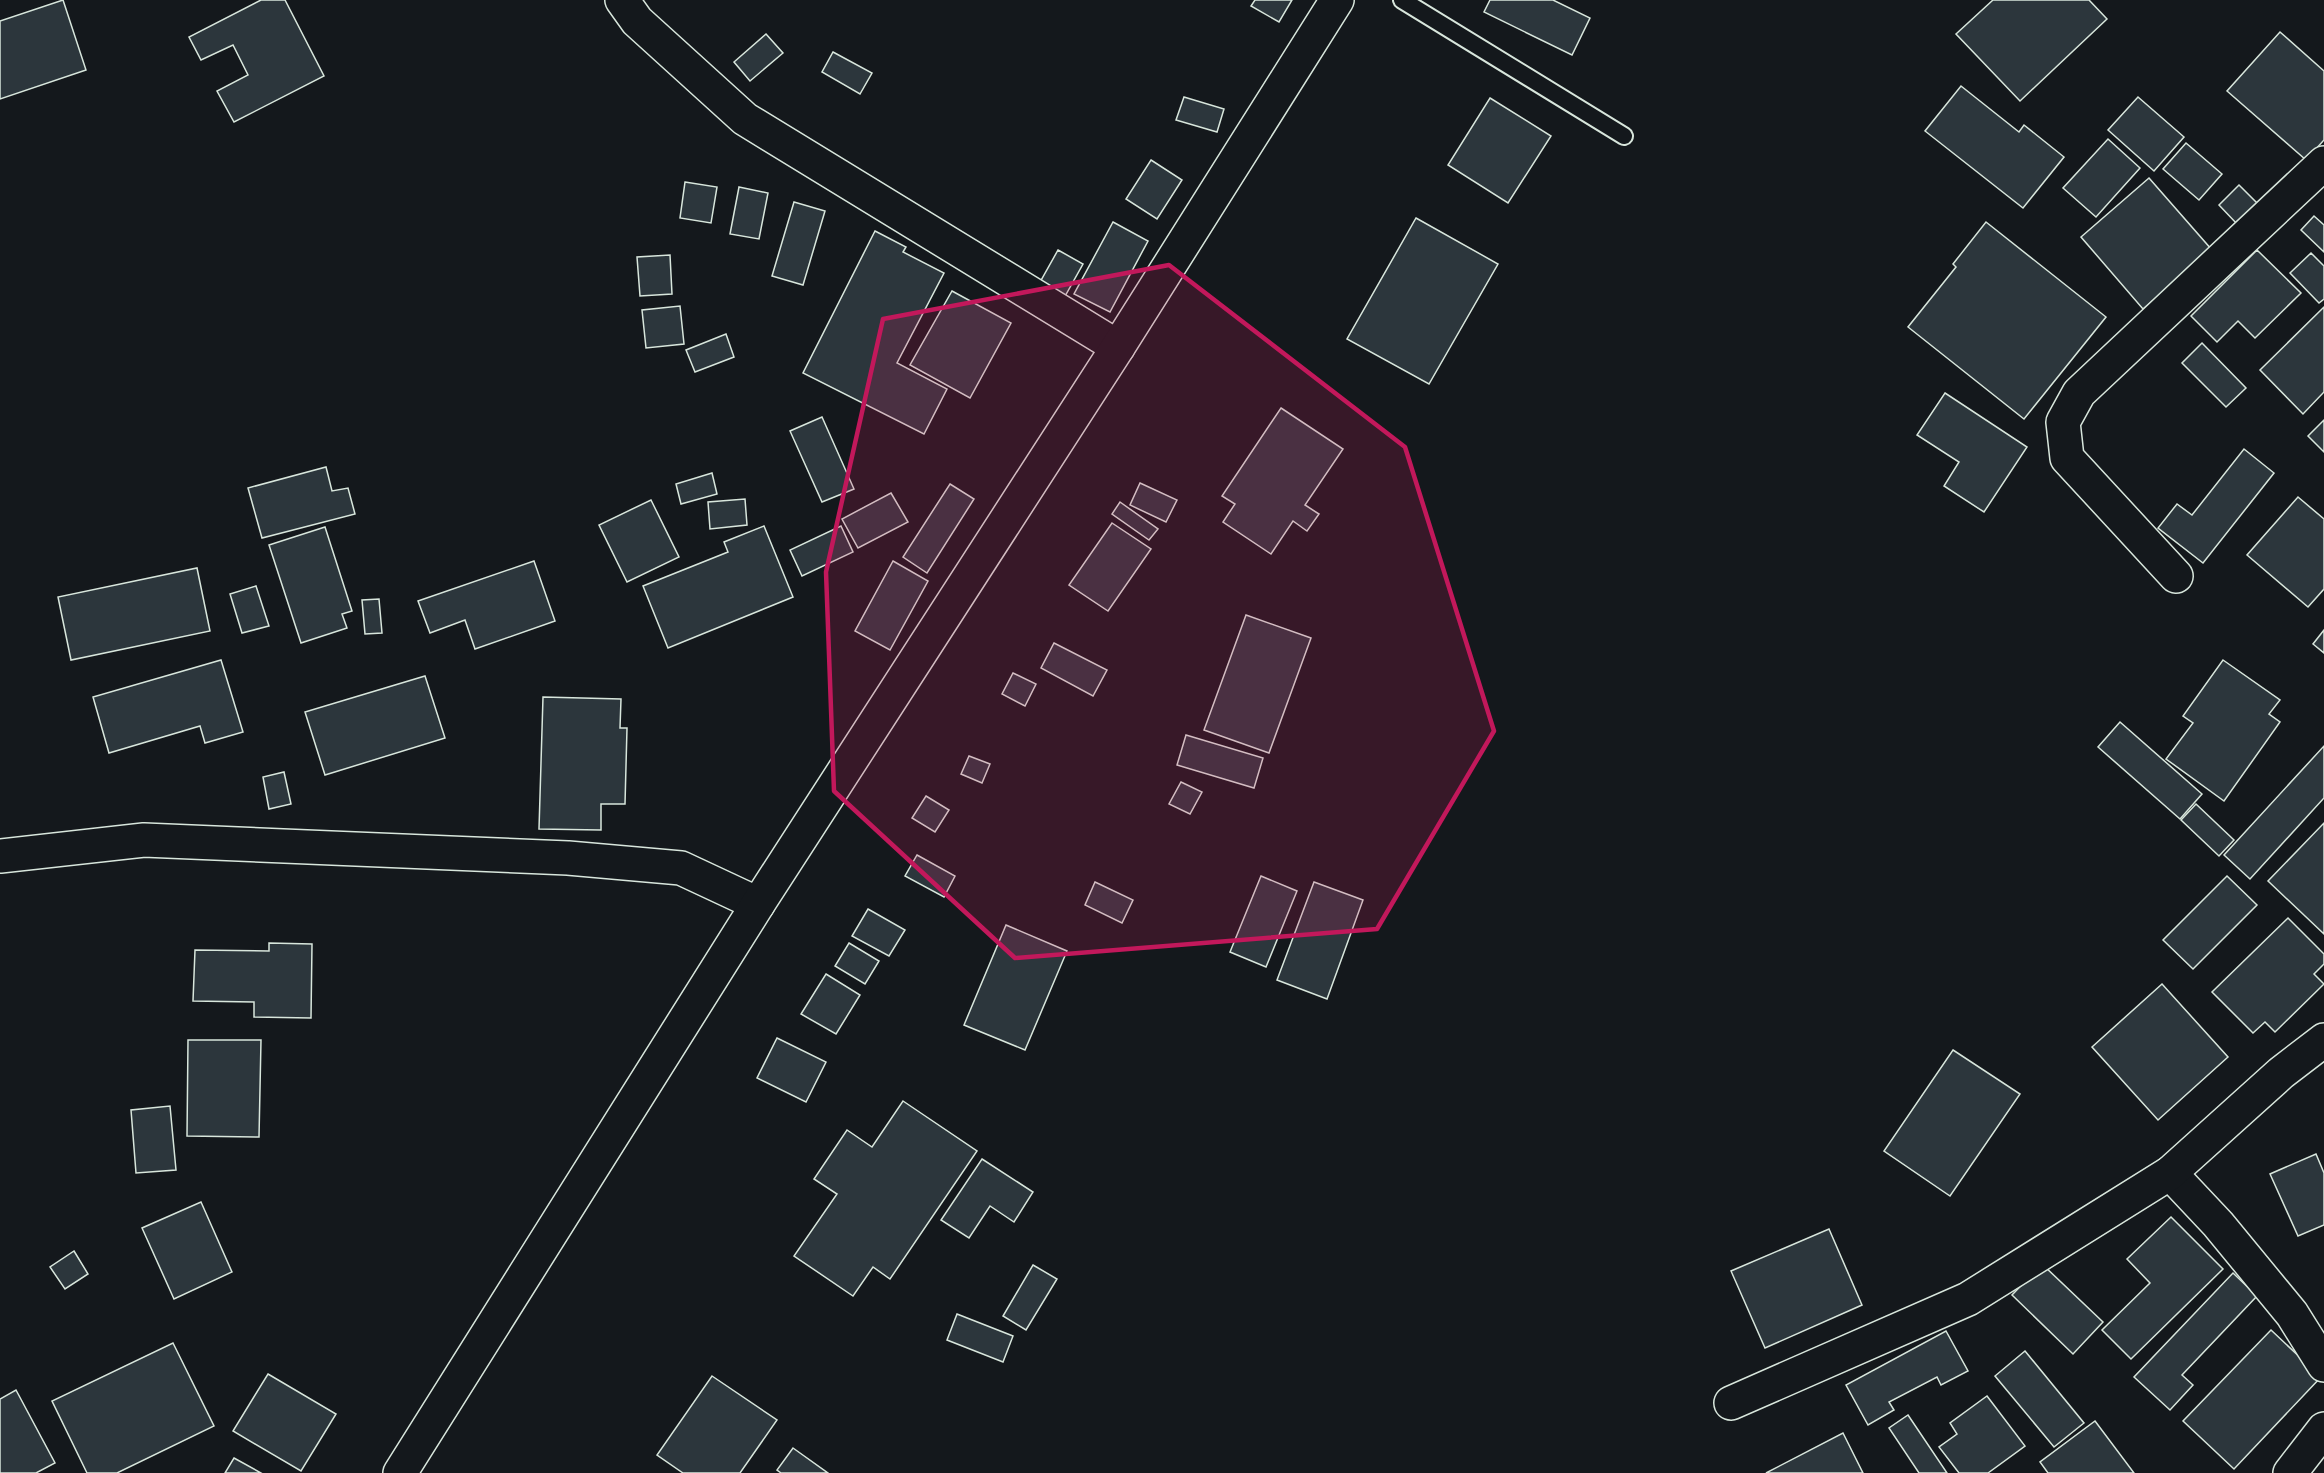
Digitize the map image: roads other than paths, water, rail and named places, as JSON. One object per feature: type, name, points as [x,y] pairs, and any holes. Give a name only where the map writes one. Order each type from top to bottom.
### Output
[{"type":"main road","points":[[622,0],[637,21],[745,119],[1118,347]]},
{"type":"main road","points":[[400,1473],[758,904],[1118,347],[1337,0]]},
{"type":"main road","points":[[2176,576],[2067,458],[2063,422],[2079,393],[2324,163]]},
{"type":"main road","points":[[0,856],[144,840],[568,858],[681,868],[758,904]]},
{"type":"main road","points":[[1731,1404],[1968,1299],[2170,1173],[2282,1072],[2324,1040]]},
{"type":"main road","points":[[2170,1173],[2218,1224],[2292,1314],[2324,1365]]},
{"type":"main road","points":[[2290,1473],[2324,1429]]},
{"type":"lane","points":[[1402,0],[1624,136]]}]
